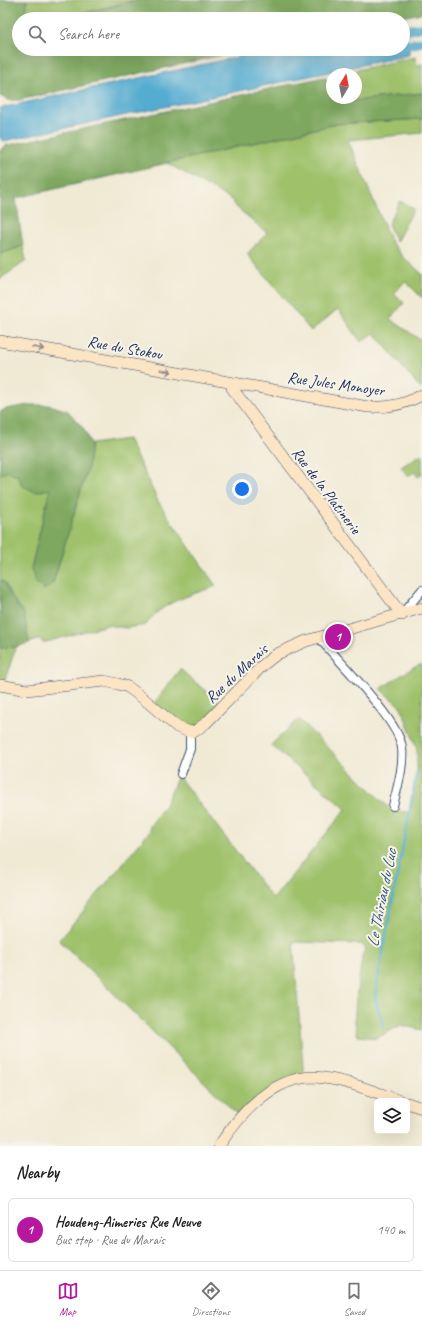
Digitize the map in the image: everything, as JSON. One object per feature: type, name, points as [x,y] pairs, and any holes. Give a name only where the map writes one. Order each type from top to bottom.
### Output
[{"type":"street","name":"Rue du Stokou","points":[[0,341],[244,384]]},
{"type":"street","name":"Rue de la Platinerie","points":[[232,383],[232,388],[402,615]]},
{"type":"street","name":"Rue Jules Monoyer","points":[[244,384],[368,407],[385,408],[401,405],[422,395]]},
{"type":"street","points":[[402,615],[422,590]]},
{"type":"street","name":"Rue du Marais","points":[[190,732],[195,731],[206,723],[263,665],[277,654],[294,645],[318,637],[402,615],[422,608]]},
{"type":"street","points":[[318,637],[380,707],[400,738],[403,754],[393,806]]},
{"type":"street","points":[[0,685],[27,690],[104,681],[128,688],[144,699],[177,728],[190,732],[190,749],[181,774]]},
{"type":"street","points":[[219,1146],[235,1123],[253,1104],[278,1086],[293,1081],[315,1077],[390,1098]]},
{"type":"street","points":[[410,1104],[422,1108]]},
{"type":"green space","points":[[0,0],[27,0],[25,12],[12,12],[12,56],[218,56],[19,100],[8,100],[0,96]]},
{"type":"green space","points":[[27,0],[138,0],[87,12],[25,12]]},
{"type":"green space","points":[[138,0],[422,0],[422,13],[410,15],[410,12],[87,12]]},
{"type":"green space","points":[[415,57],[417,65],[422,64],[422,93],[362,100],[362,69]]},
{"type":"green space","points":[[324,77],[326,78],[326,104],[362,104],[362,100],[422,93],[422,119],[336,124],[16,198],[23,246],[0,254],[0,151],[4,146]]},
{"type":"green space","points":[[422,119],[422,133],[348,140],[391,242],[403,257],[422,274],[422,298],[405,281],[394,294],[404,303],[390,319],[422,341],[421,389],[374,333],[361,342],[338,309],[311,331],[247,254],[267,233],[233,204],[234,201],[167,163],[336,124]]},
{"type":"green space","points":[[400,201],[414,209],[396,242],[388,224]]},
{"type":"green space","points":[[23,246],[26,261],[0,279],[0,254]]},
{"type":"green space","points":[[29,405],[50,405],[68,411],[83,428],[91,444],[88,467],[53,583],[44,590],[36,584],[31,569],[50,489],[35,492],[21,485],[19,476],[7,472],[0,474],[0,412],[5,409]]},
{"type":"green space","points":[[128,439],[159,503],[216,586],[177,600],[159,610],[146,625],[126,628],[107,625],[43,643],[40,639],[29,643],[24,614],[11,596],[4,582],[0,580],[0,474],[7,472],[50,489],[31,569],[44,590],[53,583],[88,467],[91,444]]},
{"type":"green space","points":[[422,454],[422,474],[418,477],[414,472],[408,476],[401,467]]},
{"type":"green space","points":[[0,580],[4,582],[11,596],[24,614],[29,643],[16,647],[0,648]]},
{"type":"green space","points":[[16,647],[3,685],[0,685],[0,648]]},
{"type":"green space","points":[[422,664],[422,1030],[401,1025],[377,1038],[358,1036],[355,1018],[356,997],[362,956],[366,948],[361,944],[293,942],[304,1078],[293,1081],[240,1117],[59,940],[150,831],[150,826],[165,805],[178,776],[273,899],[346,809],[271,745],[299,719],[392,811],[409,812],[417,772],[417,749],[401,707],[380,689],[411,669]]},
{"type":"green space","points":[[180,669],[223,706],[195,731],[152,706]]},
{"type":"water","points":[[416,24],[417,32],[410,34],[410,25]]},
{"type":"water","points":[[419,39],[420,46],[410,49],[410,41]]},
{"type":"water","points":[[241,56],[404,56],[348,68],[326,68],[326,73],[4,141],[0,138],[0,108]]},
{"type":"waterway","points":[[410,30],[422,27]]},
{"type":"waterway","points":[[410,45],[422,42]]},
{"type":"waterway","name":"Le Thiriau du Luc","points":[[384,1028],[375,998],[417,772]]},
{"type":"place","name":"Houdeng-Aimeries Rue Neuve","points":[[338,637]]}]
